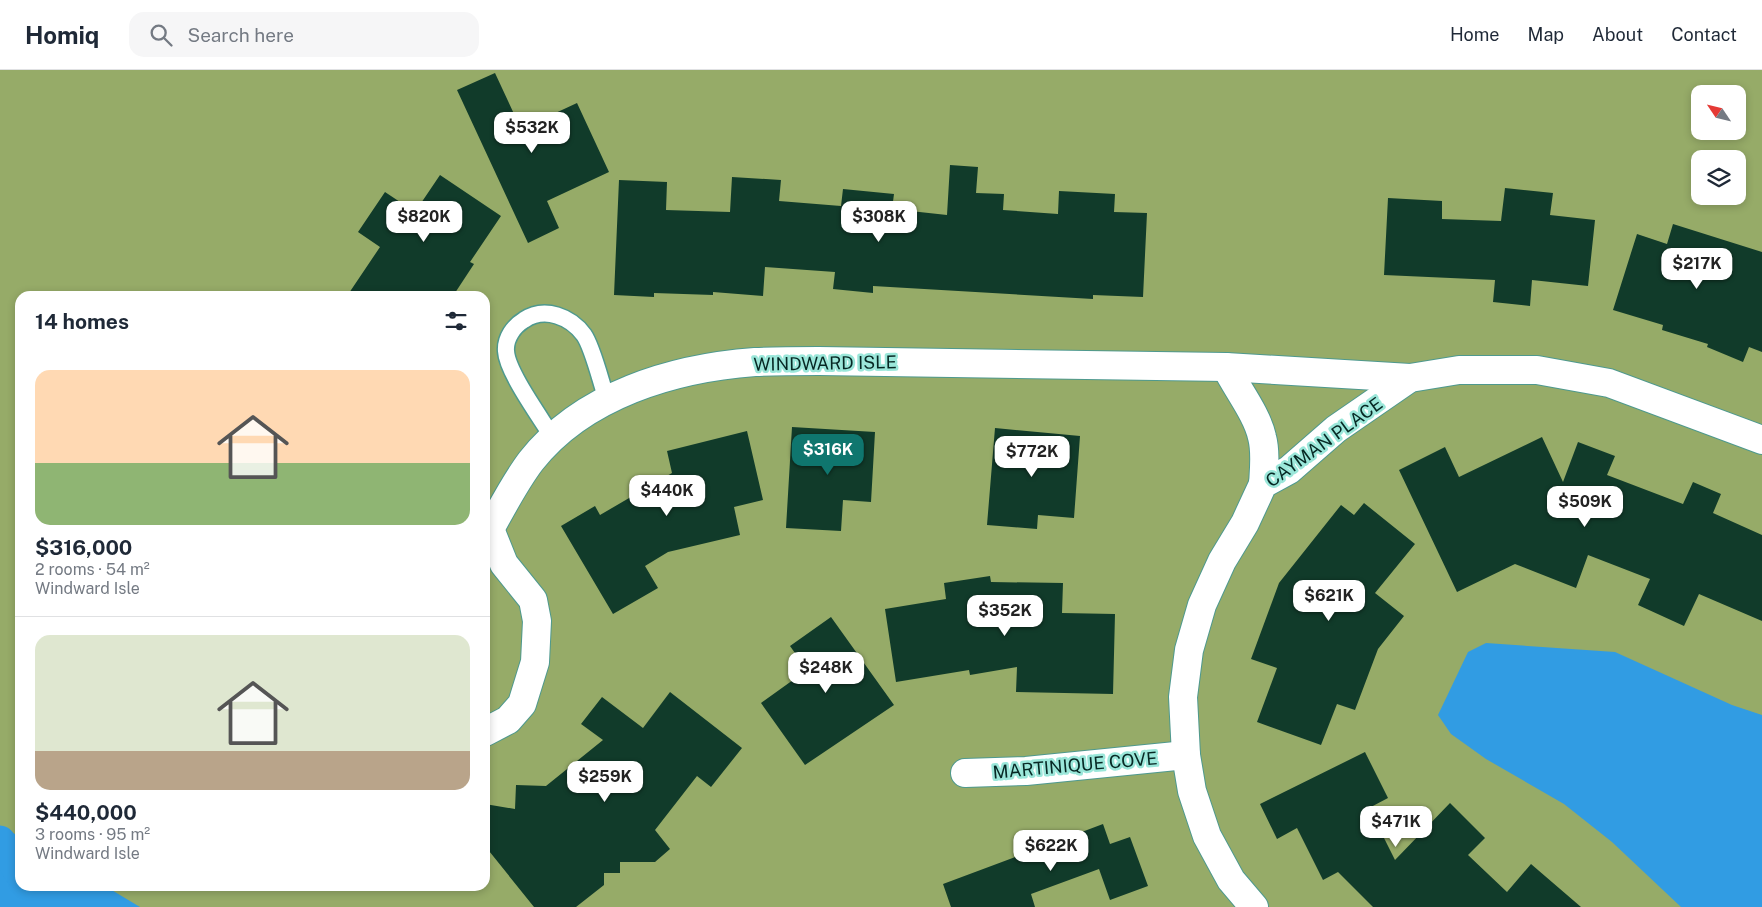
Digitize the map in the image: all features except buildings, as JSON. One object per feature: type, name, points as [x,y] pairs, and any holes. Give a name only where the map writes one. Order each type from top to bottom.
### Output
[{"type":"street","name":"WINDWARD ISLE","points":[[490,526],[531,461],[553,438],[586,412],[630,390],[689,372],[754,362],[819,361],[1226,367],[1410,378]]},
{"type":"street","points":[[1226,367],[1254,416],[1262,437],[1265,459],[1263,484]]},
{"type":"street","name":"CAYMAN PLACE","points":[[1254,907],[1231,880],[1207,836],[1192,792],[1186,755],[1183,697],[1189,650],[1206,596],[1222,561],[1245,523],[1263,484],[1290,470],[1336,429],[1410,378],[1459,370],[1537,370],[1609,383],[1762,440]]},
{"type":"street","name":"WINDWARD ISLE","points":[[490,537],[504,564],[533,600],[537,621],[535,662],[522,704],[508,720],[490,729]]},
{"type":"street","name":"MARTINIQUE COVE","points":[[965,773],[1026,771],[1186,755]]},
{"type":"lane","points":[[553,438],[512,370],[506,351],[511,332],[525,318],[549,312],[568,320],[584,336],[607,400]]},
{"type":"green space","points":[[0,70],[1762,70],[1762,907],[0,907]]},
{"type":"water","points":[[1486,643],[1615,652],[1732,705],[1762,715],[1762,907],[1681,907],[1612,842],[1564,804],[1486,759],[1451,734],[1438,715],[1468,652]]},
{"type":"water","points":[[13,833],[15,834],[15,891],[113,891],[140,907],[0,907],[0,847]]},
{"type":"waterway","points":[[0,841],[15,865]]}]
